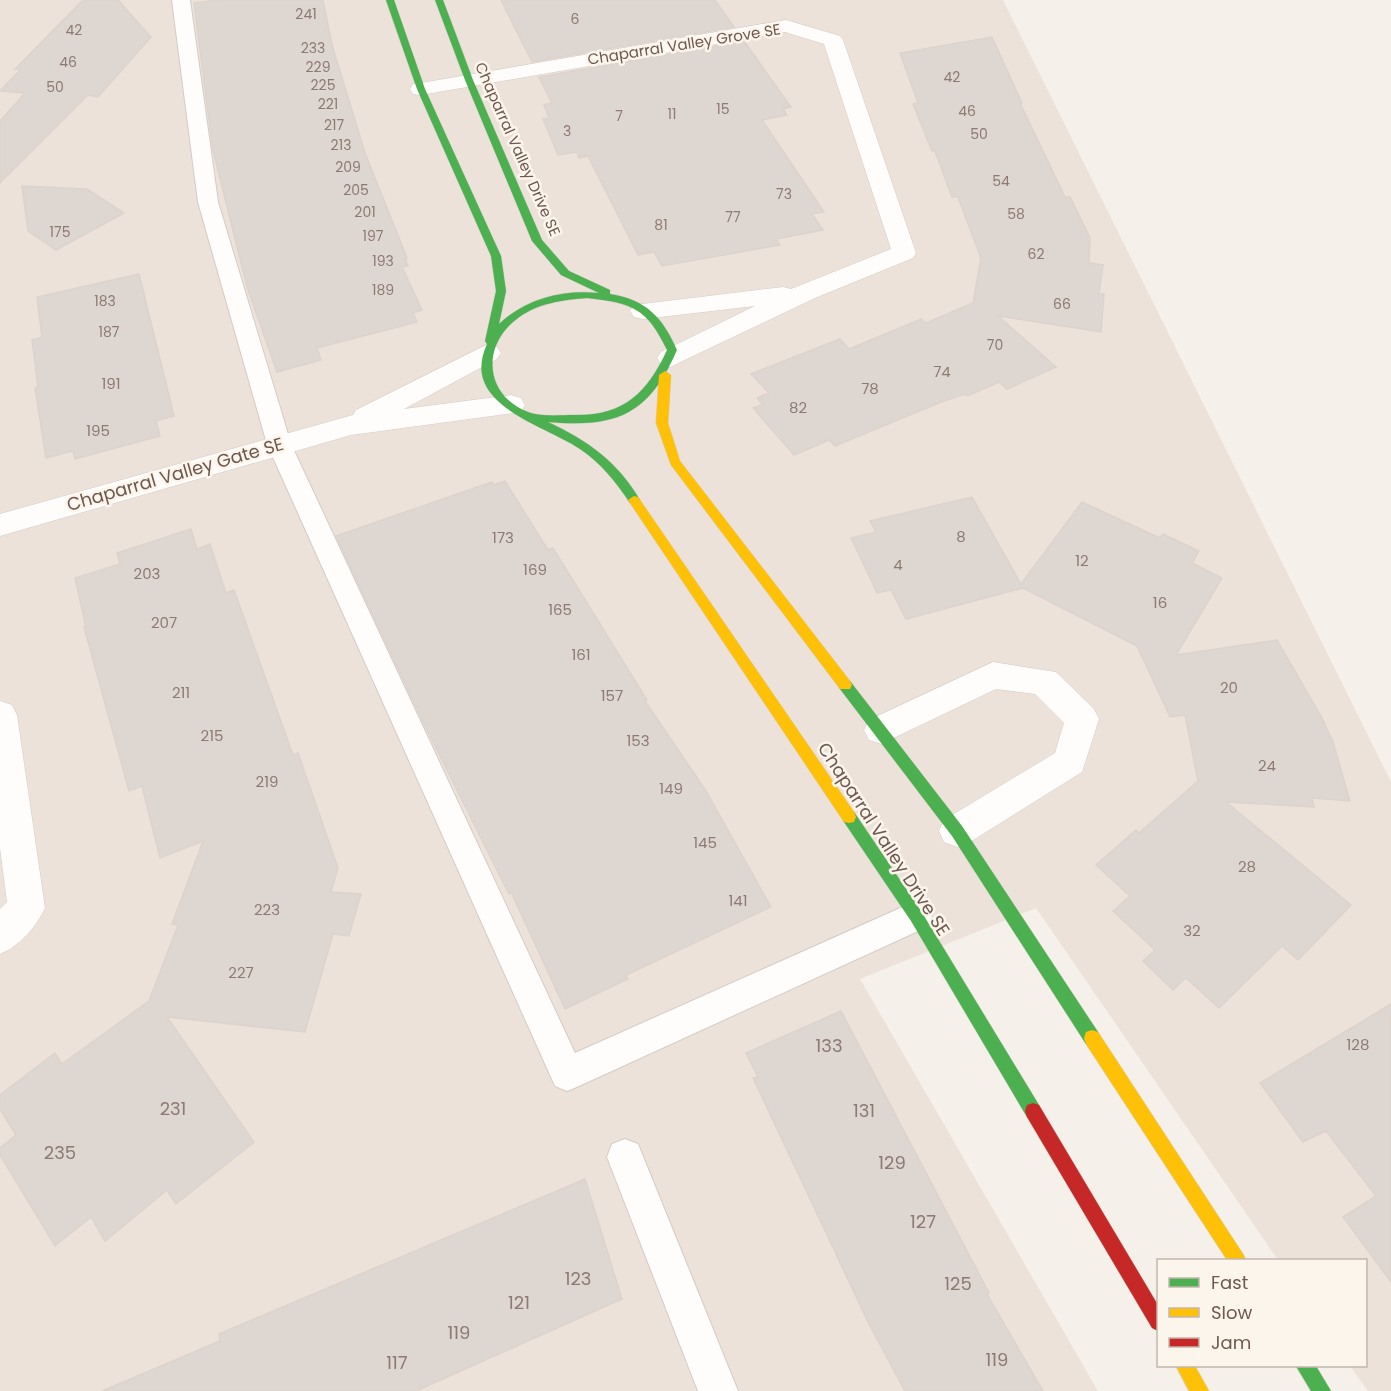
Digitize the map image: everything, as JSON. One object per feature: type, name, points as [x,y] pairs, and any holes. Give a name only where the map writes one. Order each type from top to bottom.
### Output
[{"type":"street","points":[[390,0],[421,89],[496,256],[501,291],[485,364],[490,385],[504,401],[522,411],[569,422],[603,417],[635,405],[653,392],[667,367]]},
{"type":"street","name":"Chaparral Valley Drive SE","points":[[439,0],[469,80],[537,241],[565,273],[636,307]]},
{"type":"street","name":"Chaparral Valley Grove SE","points":[[421,89],[786,26],[833,40],[904,253],[806,292],[667,367]]},
{"type":"street","name":"Chaparral Valley Grove SE","points":[[636,307],[806,292]]},
{"type":"street","points":[[489,348],[505,321],[553,297],[589,295],[636,307],[652,317],[662,330],[672,350],[667,367],[662,423],[675,462],[957,831],[1236,1259]]},
{"type":"street","name":"Chaparral Valley Gate SE","points":[[351,425],[489,348]]},
{"type":"street","name":"Chaparral Valley Gate SE","points":[[0,525],[351,425],[522,411]]},
{"type":"street","name":"Chaparral Valley Drive SE","points":[[522,411],[578,442],[613,468],[916,916],[1157,1320]]},
{"type":"street","points":[[881,730],[993,675],[1044,682],[1082,719],[1070,762],[957,831]]},
{"type":"street","points":[[0,715],[26,908],[0,936]]},
{"type":"street","points":[[1186,1367],[1200,1391]]},
{"type":"street","points":[[1306,1367],[1322,1391]]},
{"type":"lane","points":[[181,0],[208,202],[279,444],[567,1074],[916,916]]},
{"type":"lane","points":[[625,1157],[718,1391]]},
{"type":"shaded area","points":[[0,0],[1003,0],[1391,782],[1391,1391],[1368,1391],[1351,1367],[1367,1367],[1367,1259],[1277,1259],[1036,908],[860,979],[1098,1391],[0,1391]]},
{"type":"building","points":[[83,0],[118,0],[151,37],[98,97],[88,95],[0,183],[0,121],[25,93],[0,91],[21,69],[15,69]]},
{"type":"building","points":[[219,0],[323,0],[332,45],[365,153],[407,258],[405,258],[408,266],[402,267],[422,310],[413,313],[417,322],[317,348],[321,360],[277,372],[247,287],[213,150],[194,3]]},
{"type":"building","points":[[501,0],[715,0],[734,27],[532,62]]},
{"type":"building","points":[[992,37],[1022,103],[1020,103],[1065,197],[1070,197],[1090,238],[1089,263],[1103,265],[1099,294],[1104,294],[1101,332],[998,316],[1056,367],[1007,389],[999,382],[967,396],[965,394],[941,402],[835,446],[829,440],[794,455],[753,408],[763,405],[757,398],[769,393],[751,374],[840,339],[849,349],[921,319],[926,323],[973,303],[981,258],[958,197],[952,197],[935,151],[932,151],[913,104],[918,103],[900,53]]},
{"type":"building","points":[[744,41],[791,107],[783,109],[787,115],[762,120],[824,212],[812,214],[823,230],[776,239],[780,245],[662,266],[654,252],[638,255],[588,156],[579,158],[577,152],[558,155],[543,119],[549,118],[544,105],[552,103],[539,77]]},
{"type":"building","points":[[22,186],[87,189],[124,213],[56,250],[28,231]]},
{"type":"building","points":[[139,274],[174,416],[156,421],[160,436],[75,459],[73,451],[46,458],[35,388],[38,387],[32,340],[42,337],[37,297]]},
{"type":"building","points":[[505,481],[548,550],[553,548],[647,700],[645,701],[706,791],[771,907],[626,975],[628,979],[565,1009],[511,892],[509,894],[424,724],[336,536],[492,482],[494,485]]},
{"type":"building","points":[[972,497],[1021,584],[1082,502],[1160,538],[1163,534],[1199,551],[1192,563],[1222,578],[1176,655],[1277,640],[1322,718],[1333,742],[1350,801],[1312,798],[1314,807],[1226,802],[1351,905],[1298,960],[1282,946],[1219,1008],[1186,978],[1173,990],[1143,961],[1155,950],[1113,911],[1130,896],[1096,865],[1136,830],[1139,833],[1198,781],[1185,715],[1170,717],[1137,646],[1023,588],[906,619],[891,590],[877,593],[851,538],[876,532],[870,521]]},
{"type":"building","points":[[191,529],[197,549],[210,544],[226,593],[234,590],[293,755],[298,753],[338,868],[331,892],[361,894],[349,936],[333,934],[305,1032],[167,1017],[254,1142],[176,1204],[167,1190],[105,1241],[91,1217],[55,1246],[0,1155],[0,1148],[16,1135],[0,1109],[0,1095],[55,1053],[62,1064],[149,1001],[178,925],[172,924],[203,841],[160,858],[142,786],[129,791],[84,627],[86,627],[75,578],[120,564],[117,553]]},
{"type":"building","points":[[1391,1004],[1391,1282],[1343,1217],[1376,1196],[1326,1131],[1303,1142],[1260,1083]]},
{"type":"building","points":[[841,1011],[989,1293],[987,1294],[1043,1391],[905,1391],[869,1324],[753,1078],[758,1077],[746,1053]]},
{"type":"building","points":[[585,1179],[622,1299],[416,1391],[102,1391],[220,1341],[219,1334]]},
{"type":"traffic: fast","points":[[390,0],[421,89],[496,256],[501,291],[490,341]]},
{"type":"traffic: fast","points":[[439,0],[469,80],[537,241],[565,273],[606,292]]},
{"type":"traffic: fast","points":[[532,417],[599,418],[618,413],[634,404],[649,391],[661,374],[672,350],[654,318],[636,305],[613,297],[587,295],[561,297],[536,304],[514,316],[497,332],[487,360],[486,370],[489,380],[506,402],[517,411],[569,437],[598,456],[611,469],[634,500]]},
{"type":"traffic: fast","points":[[845,685],[957,831],[1092,1038]]},
{"type":"traffic: fast","points":[[849,817],[916,916],[1033,1111]]},
{"type":"traffic: fast","points":[[1306,1367],[1322,1391]]},
{"type":"traffic: slow","points":[[665,375],[662,423],[675,462],[845,685]]},
{"type":"traffic: slow","points":[[634,500],[849,817]]},
{"type":"traffic: slow","points":[[1092,1038],[1236,1259]]},
{"type":"traffic: slow","points":[[1186,1367],[1200,1391]]},
{"type":"traffic: jam","points":[[1033,1111],[1157,1320]]}]
